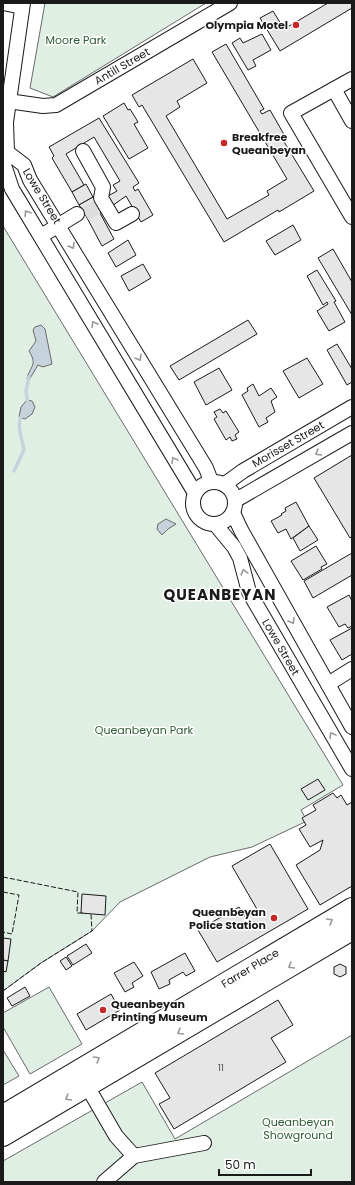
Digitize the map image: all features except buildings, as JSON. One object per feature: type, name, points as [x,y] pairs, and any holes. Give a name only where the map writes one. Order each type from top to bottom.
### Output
[{"type":"highway","name":"Farrer Place","points":[[3,1136],[87,1086],[352,908]]},
{"type":"highway","name":"Farrer Place","points":[[3,1115],[220,997],[352,930]]},
{"type":"street","points":[[3,3],[23,5],[8,101],[5,152]]},
{"type":"street","name":"Antill Street","points":[[8,101],[44,106],[56,105],[230,3]]},
{"type":"street","points":[[352,79],[291,113],[352,216]]},
{"type":"street","points":[[334,89],[352,121]]},
{"type":"street","points":[[83,151],[103,187],[100,202],[116,223],[132,214]]},
{"type":"street","name":"Lowe Street","points":[[195,493],[41,236],[7,192],[4,165],[5,152],[24,165],[30,180],[59,224],[202,461],[218,483]]},
{"type":"street","points":[[7,192],[30,180]]},
{"type":"street","points":[[41,236],[81,212]]},
{"type":"street","name":"Morisset Street","points":[[218,483],[243,471],[352,407]]},
{"type":"street","name":"Morisset Street","points":[[234,506],[352,433]]},
{"type":"street","points":[[218,483],[232,491],[234,506],[225,521],[214,524],[206,522],[196,513],[193,506],[195,493],[200,486],[218,483]]},
{"type":"street","name":"Lowe Street","points":[[234,506],[245,537],[352,727]]},
{"type":"street","name":"Lowe Street","points":[[214,524],[234,547],[240,558],[249,592],[352,769]]},
{"type":"street","points":[[328,684],[352,669]]},
{"type":"street","points":[[87,1086],[116,1136],[134,1156]]},
{"type":"street","points":[[104,1182],[134,1156],[204,1143]]},
{"type":"green space","name":"Moore Park","points":[[45,3],[206,3],[53,97],[30,88]]},
{"type":"green space","name":"Queanbeyan Park","points":[[3,226],[343,785],[301,810],[307,821],[252,847],[210,857],[120,902],[92,931],[41,963],[3,991]]},
{"type":"green space","points":[[49,987],[82,1044],[30,1074],[3,1027],[3,1013]]},
{"type":"green space","name":"Queanbeyan Showground","points":[[352,1035],[352,1182],[3,1182],[3,1161],[142,1082],[175,1139]]},
{"type":"green space","points":[[3,1050],[19,1076],[3,1085]]},
{"type":"shaded area","points":[[41,325],[45,329],[52,364],[43,367],[38,365],[29,380],[27,379],[28,374],[33,360],[29,351],[36,341],[33,330],[35,327]]},
{"type":"shaded area","points":[[27,400],[32,401],[35,407],[32,414],[25,419],[19,417],[21,407]]},
{"type":"shaded area","points":[[166,519],[176,524],[162,535],[157,529],[158,524]]},
{"type":"waterway","points":[[28,404],[26,391],[29,377]]},
{"type":"waterway","points":[[14,471],[24,450],[19,427],[22,415]]},
{"type":"tunnel","points":[[85,214],[99,206]]},
{"type":"fence","points":[[3,877],[78,892],[77,913],[83,913]]},
{"type":"fence","points":[[3,892],[19,895],[12,934],[3,932]]},
{"type":"fence","points":[[3,991],[41,963],[92,931],[91,914]]},
{"type":"place","name":"Olympia Motel","points":[[296,25]]},
{"type":"place","name":"Breakfree Queanbeyan","points":[[224,143]]},
{"type":"place","name":"Queanbeyan Police Station","points":[[274,918]]},
{"type":"place","name":"Queanbeyan Printing Museum","points":[[103,1010]]},
{"type":"district","name":"QUEANBEYAN","points":[[220,595]]}]
